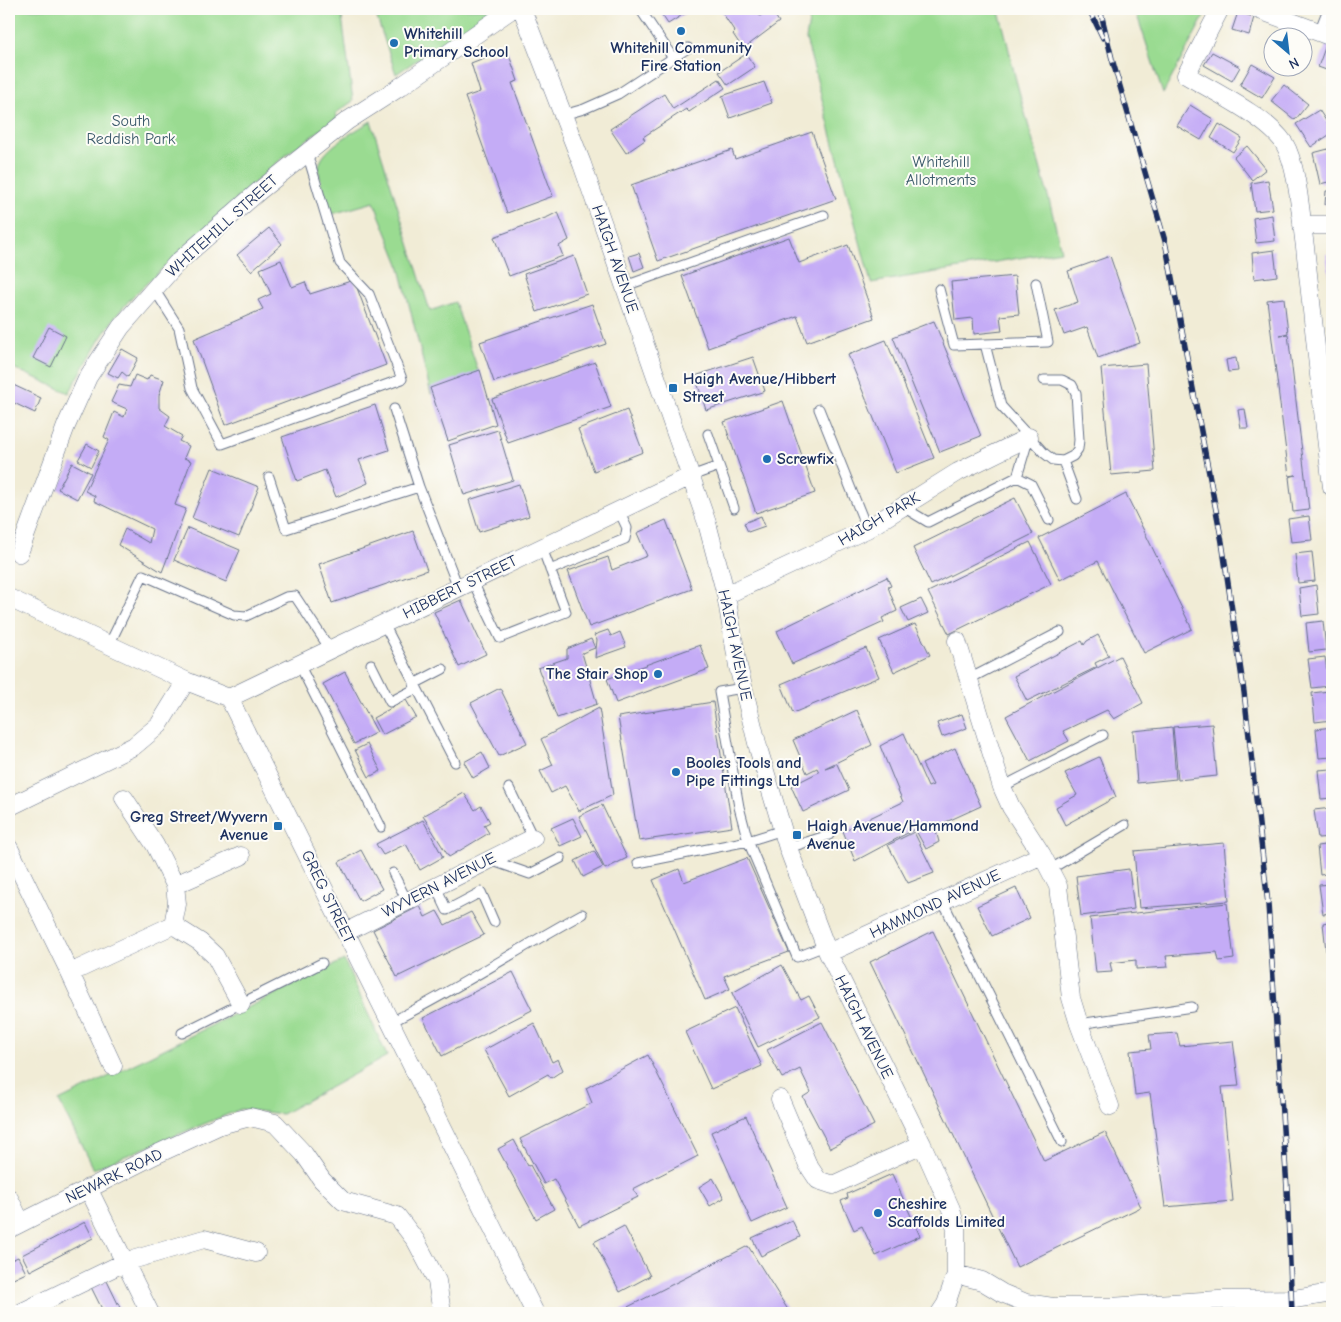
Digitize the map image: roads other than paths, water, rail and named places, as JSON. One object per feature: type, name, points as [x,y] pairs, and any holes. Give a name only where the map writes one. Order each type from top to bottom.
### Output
[{"type":"street","name":"WHITEHILL STREET","points":[[19,553],[66,426],[88,377],[121,327],[177,263],[259,191],[347,121],[400,87],[512,9]]},
{"type":"street","name":"HAIGH AVENUE","points":[[522,9],[563,115],[707,523],[726,596],[743,688],[759,751],[788,848],[826,949],[922,1144],[951,1210],[956,1229],[956,1274],[946,1304],[940,1313]]},
{"type":"street","points":[[1220,9],[1186,75],[1264,122],[1276,132],[1285,144],[1293,165],[1327,408],[1332,487]]},
{"type":"street","points":[[1256,9],[1326,35]]},
{"type":"street","points":[[1302,225],[1332,225]]},
{"type":"street","name":"HAIGH PARK","points":[[726,596],[867,530],[958,472],[1029,437]]},
{"type":"street","name":"HIBBERT STREET","points":[[228,698],[691,476]]},
{"type":"street","points":[[9,598],[186,681],[228,698]]},
{"type":"street","points":[[957,640],[1002,787],[1011,807],[1058,886],[1071,998],[1110,1106]]},
{"type":"street","points":[[9,807],[134,746],[159,725],[186,681]]},
{"type":"street","name":"GREG STREET","points":[[228,698],[536,1313]]},
{"type":"street","points":[[124,798],[155,845],[176,885],[177,904],[173,925]]},
{"type":"street","name":"WYVERN AVENUE","points":[[346,932],[533,838]]},
{"type":"street","points":[[9,848],[113,1066]]},
{"type":"street","points":[[176,885],[241,856]]},
{"type":"street","name":"HAMMOND AVENUE","points":[[826,949],[942,900],[1045,862]]},
{"type":"street","points":[[70,974],[173,925]]},
{"type":"street","points":[[173,925],[200,942],[215,956],[241,1004]]},
{"type":"street","points":[[780,1099],[808,1165],[818,1180],[834,1185],[922,1144]]},
{"type":"street","name":"NEWARK ROAD","points":[[15,1226],[88,1188],[220,1125],[250,1117],[275,1123],[304,1154],[322,1180],[343,1201],[397,1216],[416,1241],[437,1281],[442,1313]]},
{"type":"street","points":[[88,1188],[150,1313]]},
{"type":"street","points":[[9,1198],[15,1226]]},
{"type":"street","points":[[20,1313],[125,1262],[204,1239],[256,1253]]},
{"type":"street","points":[[956,1274],[982,1281],[1024,1308],[1110,1307],[1218,1300],[1294,1300],[1332,1293]]},
{"type":"lane","points":[[640,9],[673,58]]},
{"type":"lane","points":[[1326,35],[1328,9]]},
{"type":"lane","points":[[563,115],[584,109],[618,94],[688,48]]},
{"type":"lane","points":[[154,289],[179,328],[192,388],[222,444],[402,379],[369,294],[340,263],[307,153]]},
{"type":"lane","points":[[624,286],[824,215]]},
{"type":"lane","points":[[939,289],[954,345],[1048,342],[1036,283]]},
{"type":"lane","points":[[985,344],[1001,406],[1053,460],[1063,460],[1073,456],[1078,449],[1076,393],[1072,385],[1062,380],[1044,380]]},
{"type":"lane","points":[[394,409],[419,487],[465,583],[500,638],[566,612],[542,548]]},
{"type":"lane","points":[[819,409],[867,530]]},
{"type":"lane","points":[[708,434],[734,508]]},
{"type":"lane","points":[[903,507],[928,522],[1017,477],[1029,437]]},
{"type":"lane","points":[[1063,460],[1077,499]]},
{"type":"lane","points":[[691,476],[719,466]]},
{"type":"lane","points":[[269,477],[286,529],[419,487]]},
{"type":"lane","points":[[1017,477],[1032,484],[1048,520]]},
{"type":"lane","points":[[550,570],[625,539],[627,528],[619,511]]},
{"type":"lane","points":[[109,645],[143,575],[234,615],[246,616],[286,597],[295,596],[330,649]]},
{"type":"lane","points":[[384,624],[455,762]]},
{"type":"lane","points":[[969,679],[1060,632]]},
{"type":"lane","points":[[299,664],[381,828]]},
{"type":"lane","points":[[371,664],[390,702],[443,669]]},
{"type":"lane","points":[[743,688],[719,692],[739,807],[748,841],[797,957],[826,949]]},
{"type":"lane","points":[[1002,787],[1103,735]]},
{"type":"lane","points":[[509,788],[533,838]]},
{"type":"lane","points":[[1045,862],[1124,825]]},
{"type":"lane","points":[[638,863],[748,841],[783,830]]},
{"type":"lane","points":[[788,848],[829,835]]},
{"type":"lane","points":[[490,860],[530,874],[562,858]]},
{"type":"lane","points":[[393,873],[407,901]]},
{"type":"lane","points":[[436,887],[447,910],[481,892],[494,922]]},
{"type":"lane","points":[[942,900],[1062,1142]]},
{"type":"lane","points":[[391,1022],[434,1000],[532,941],[582,914]]},
{"type":"lane","points":[[182,1032],[322,963]]},
{"type":"lane","points":[[1079,1024],[1192,1007]]},
{"type":"railway","points":[[1089,9],[1103,38]]},
{"type":"railway","points":[[1100,9],[1112,59],[1165,241],[1222,542],[1244,692],[1268,904],[1287,1188],[1292,1313]]},
{"type":"place","name":"Whitehill Community Fire Station","points":[[681,31]]},
{"type":"place","name":"Whitehill Primary School","points":[[394,43]]},
{"type":"place","name":"Haigh Avenue/Hibbert Street","points":[[673,388]]},
{"type":"place","name":"Screwfix","points":[[767,459]]},
{"type":"place","name":"The Stair Shop","points":[[658,674]]},
{"type":"place","name":"Booles Tools and Pipe Fittings Ltd","points":[[676,772]]},
{"type":"place","name":"Greg Street/Wyvern Avenue","points":[[278,826]]},
{"type":"place","name":"Haigh Avenue/Hammond Avenue","points":[[797,835]]},
{"type":"place","name":"Cheshire Scaffolds Limited","points":[[878,1213]]},
{"type":"park label","name":"South Reddish Park","points":[[131,130]]},
{"type":"park label","name":"Whitehill Allotments","points":[[941,171]]}]
